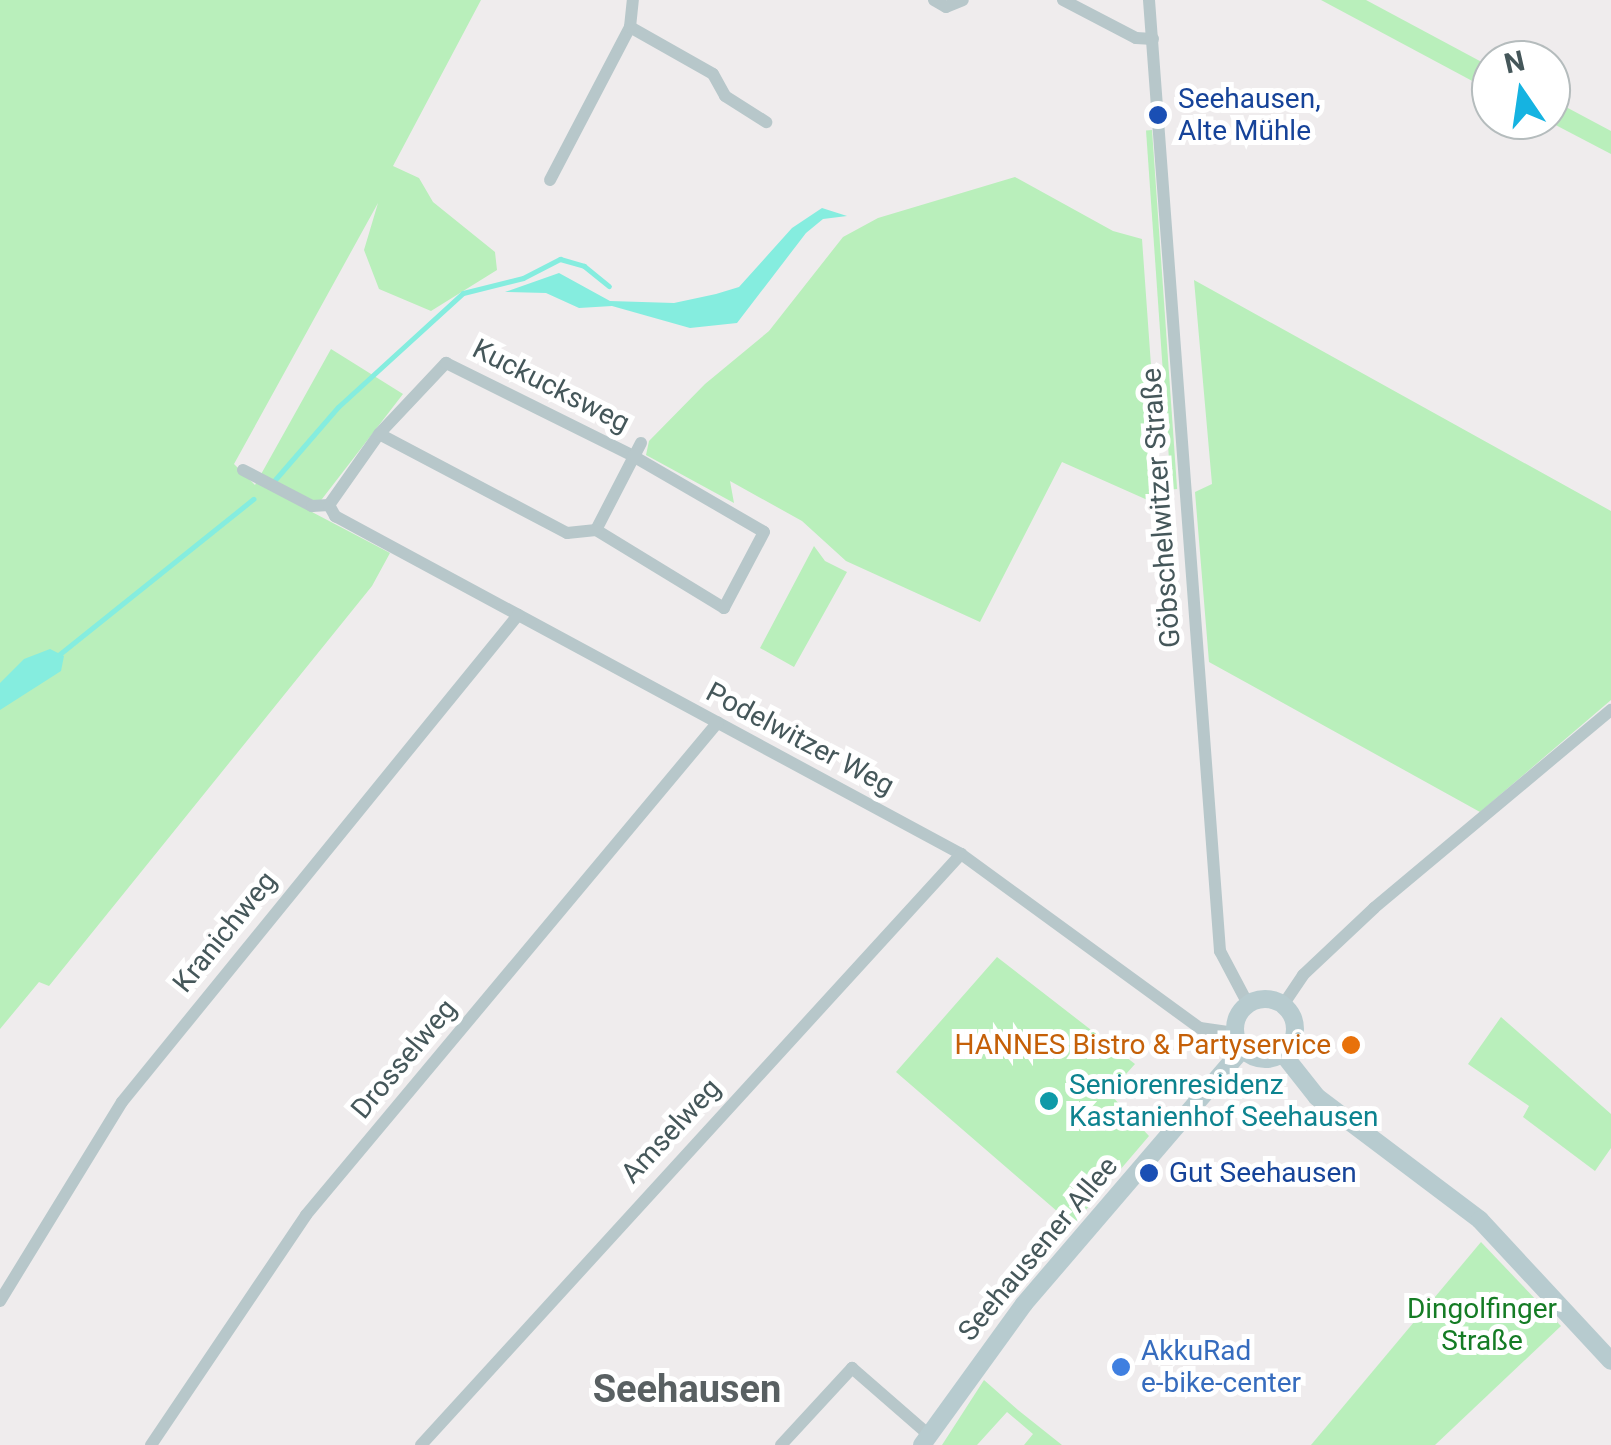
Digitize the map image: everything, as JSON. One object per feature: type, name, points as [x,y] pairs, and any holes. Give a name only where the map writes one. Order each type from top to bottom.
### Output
[{"type":"street","points":[[550,180],[630,27],[633,0]]},
{"type":"street","points":[[934,0],[946,7],[962,0]]},
{"type":"street","points":[[1063,0],[1136,38],[1152,40]]},
{"type":"street","name":"Göbschelwitzer Straße","points":[[1149,0],[1220,951],[1248,1004]]},
{"type":"street","points":[[630,27],[713,74],[725,96],[766,122]]},
{"type":"street","name":"Kuckucksweg","points":[[379,434],[446,363],[633,456],[764,532],[724,608],[596,530],[633,456],[641,443]]},
{"type":"street","points":[[330,506],[379,434],[567,533],[596,530]]},
{"type":"street","name":"Podelwitzer Weg","points":[[243,470],[312,506],[330,506],[335,516],[961,854],[1200,1028],[1238,1041]]},
{"type":"street","name":"Kranichweg","points":[[0,1301],[122,1102],[518,615]]},
{"type":"street","points":[[1284,1005],[1304,975],[1374,908],[1611,710]]},
{"type":"street","name":"Drosselweg","points":[[151,1445],[306,1215],[718,722]]},
{"type":"street","name":"Amselweg","points":[[421,1445],[961,854]]},
{"type":"street","points":[[1266,999],[1284,1005],[1296,1030],[1283,1054],[1262,1060],[1238,1041],[1248,1004],[1266,999]]},
{"type":"street","name":"Seehausener Allee","points":[[926,1440],[1024,1304],[1238,1041]]},
{"type":"street","points":[[1283,1054],[1330,1108],[1480,1220],[1611,1361]]},
{"type":"street","points":[[781,1445],[852,1368],[926,1440]]},
{"type":"green space","points":[[0,0],[481,0],[393,166],[419,178],[433,202],[495,252],[497,270],[431,311],[379,289],[364,250],[378,203],[234,464],[255,485],[331,349],[403,394],[312,512],[390,553],[372,586],[49,986],[39,982],[0,1029]]},
{"type":"green space","points":[[1321,0],[1366,0],[1471,56],[1471,80]]},
{"type":"green space","points":[[1571,110],[1611,131],[1611,154],[1571,133]]},
{"type":"green space","points":[[1146,130],[1152,130],[1177,489],[1171,490]]},
{"type":"green space","points":[[1015,177],[1113,231],[1142,239],[1161,506],[1062,462],[980,622],[846,561],[802,521],[730,481],[734,503],[646,455],[649,441],[705,384],[769,331],[843,237],[878,218]]},
{"type":"green space","points":[[1194,280],[1611,511],[1611,700],[1480,812],[1209,662],[1195,492],[1212,484]]},
{"type":"green space","points":[[814,546],[825,561],[847,572],[794,667],[760,648]]},
{"type":"green space","points":[[997,957],[1135,1064],[1109,1093],[1149,1136],[1073,1225],[896,1072]]},
{"type":"green space","points":[[1501,1017],[1611,1114],[1611,1148],[1595,1171],[1523,1117],[1529,1106],[1468,1064]]},
{"type":"green space","name":"Dingolfinger Straße","points":[[1481,1242],[1561,1326],[1435,1445],[1311,1445]]},
{"type":"green space","points":[[984,1380],[1062,1445],[1024,1445],[1033,1434],[1007,1412],[977,1445],[942,1445]]},
{"type":"shaded area","points":[[822,208],[847,216],[823,219],[806,233],[737,323],[690,328],[612,306],[579,308],[546,293],[505,292],[559,273],[610,301],[674,303],[716,294],[739,287],[792,228]]},
{"type":"shaded area","points":[[50,649],[64,656],[61,671],[0,710],[0,683],[24,659]]},
{"type":"waterway","points":[[273,482],[338,407],[463,293],[523,278],[560,259],[584,266],[609,286]]},
{"type":"waterway","points":[[56,657],[253,499]]},
{"type":"place","name":"Seehausen, Alte Mühle","points":[[1158,115]]},
{"type":"place","name":"HANNES Bistro & Partyservice","points":[[1351,1045]]},
{"type":"place","name":"Seniorenresidenz Kastanienhof Seehausen","points":[[1049,1101]]},
{"type":"place","name":"Gut Seehausen","points":[[1149,1173]]},
{"type":"place","name":"AkkuRad e-bike-center","points":[[1121,1367]]},
{"type":"district","name":"Seehausen","points":[[687,1390]]}]
